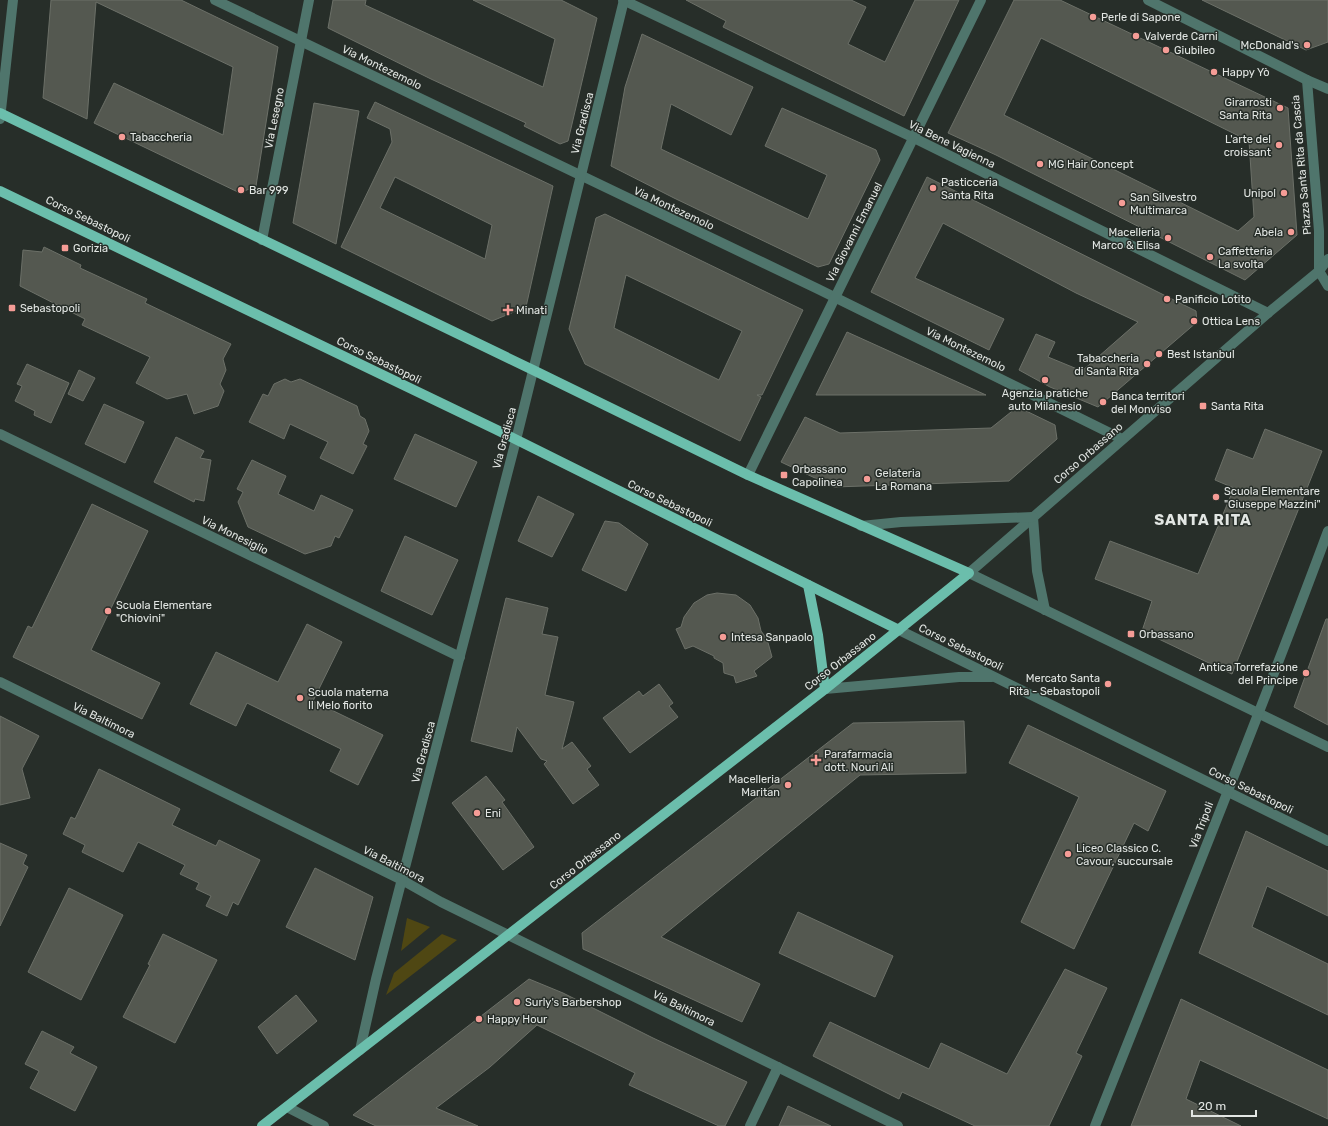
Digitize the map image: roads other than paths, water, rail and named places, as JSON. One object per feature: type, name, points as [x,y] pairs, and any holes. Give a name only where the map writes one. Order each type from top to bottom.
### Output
[{"type":"main road","points":[[0,115],[533,370],[748,475],[969,573]]},
{"type":"main road","name":"Corso Sebastopoli","points":[[0,191],[516,440],[899,630]]},
{"type":"main road","name":"Corso Orbassano","points":[[262,1126],[824,689],[969,573]]},
{"type":"main road","points":[[808,585],[818,635],[824,689]]},
{"type":"street","points":[[0,115],[13,0]]},
{"type":"street","name":"Via Montezemolo","points":[[215,0],[301,40],[581,177],[834,297],[1122,439]]},
{"type":"street","name":"Via Lesegno","points":[[262,240],[309,0]]},
{"type":"street","name":"Via Bene Vagienna","points":[[624,0],[914,138],[1268,313]]},
{"type":"street","name":"Via Gradisca","points":[[402,880],[516,440],[624,0]]},
{"type":"street","name":"Via Giovanni Emanuel","points":[[748,475],[981,0]]},
{"type":"street","points":[[1148,0],[1307,80]]},
{"type":"street","name":"Piazza Santa Rita da Cascia","points":[[1328,89],[1307,80],[1320,231],[1324,270],[1328,286]]},
{"type":"street","points":[[1324,270],[1328,259]]},
{"type":"street","name":"Corso Orbassano","points":[[969,573],[1268,313],[1324,270]]},
{"type":"street","name":"Via Monesiglio","points":[[0,434],[460,656]]},
{"type":"street","points":[[861,526],[901,522],[1033,517],[1036,572],[1045,610]]},
{"type":"street","name":"Via Tripoli","points":[[1095,1126],[1258,714],[1328,531]]},
{"type":"street","points":[[969,573],[1328,747]]},
{"type":"street","name":"Corso Sebastopoli","points":[[899,630],[1328,841]]},
{"type":"street","points":[[824,689],[959,677],[994,676]]},
{"type":"street","name":"Via Baltimora","points":[[0,682],[402,880],[441,902],[898,1126]]},
{"type":"street","points":[[360,1050],[376,979],[402,880]]},
{"type":"street","points":[[750,1126],[778,1067]]},
{"type":"street","points":[[287,1107],[324,1126]]},
{"type":"place","name":"Perle di Sapone","points":[[1093,17]]},
{"type":"place","name":"Valverde Carni","points":[[1136,36]]},
{"type":"place","name":"McDonald's","points":[[1307,45]]},
{"type":"place","name":"Giubileo","points":[[1166,50]]},
{"type":"place","name":"Happy Yò","points":[[1214,72]]},
{"type":"place","name":"Girarrosti Santa Rita","points":[[1280,108]]},
{"type":"place","name":"Tabaccheria","points":[[122,137]]},
{"type":"place","name":"L'arte del croissant","points":[[1279,145]]},
{"type":"place","name":"MG Hair Concept","points":[[1040,164]]},
{"type":"place","name":"Pasticceria Santa Rita","points":[[933,188]]},
{"type":"place","name":"Bar 999","points":[[241,190]]},
{"type":"place","name":"Unipol","points":[[1284,193]]},
{"type":"place","name":"San Silvestro Multimarca","points":[[1122,203]]},
{"type":"place","name":"Abela","points":[[1291,232]]},
{"type":"place","name":"Macelleria Marco & Elisa","points":[[1168,238]]},
{"type":"place","name":"Gorizia","points":[[65,248]]},
{"type":"place","name":"Caffetteria La svolta","points":[[1210,257]]},
{"type":"place","name":"Panificio Lotito","points":[[1167,299]]},
{"type":"place","name":"Sebastopoli","points":[[12,308]]},
{"type":"place","name":"Minati","points":[[508,310]]},
{"type":"place","name":"Ottica Lens","points":[[1194,321]]},
{"type":"place","name":"Best Istanbul","points":[[1159,354]]},
{"type":"place","name":"Tabaccheria di Santa Rita","points":[[1147,364]]},
{"type":"place","name":"Agenzia pratiche auto Milanesio","points":[[1045,380]]},
{"type":"place","name":"Banca territori del Monviso","points":[[1103,402]]},
{"type":"place","name":"Santa Rita","points":[[1203,406]]},
{"type":"place","name":"Orbassano Capolinea","points":[[784,475]]},
{"type":"place","name":"Gelateria La Romana","points":[[867,479]]},
{"type":"place","name":"Scuola Elementare \"Giuseppe Mazzini\"","points":[[1216,497]]},
{"type":"place","name":"Scuola Elementare \"Chiovini\"","points":[[108,611]]},
{"type":"place","name":"Orbassano","points":[[1131,634]]},
{"type":"place","name":"Intesa Sanpaolo","points":[[723,637]]},
{"type":"place","name":"Antica Torrefazione del Principe","points":[[1306,673]]},
{"type":"place","name":"Mercato Santa Rita - Sebastopoli","points":[[1108,684]]},
{"type":"place","name":"Scuola materna Il Melo fiorito","points":[[300,698]]},
{"type":"place","name":"Parafarmacia dott. Nouri Ali","points":[[816,760]]},
{"type":"place","name":"Macelleria Maritan","points":[[788,785]]},
{"type":"place","name":"Eni","points":[[477,813]]},
{"type":"place","name":"Liceo Classico C. Cavour, succursale","points":[[1068,854]]},
{"type":"place","name":"Surly's Barbershop","points":[[517,1002]]},
{"type":"place","name":"Happy Hour","points":[[479,1019]]},
{"type":"district","name":"SANTA RITA","points":[[1203,520]]}]
